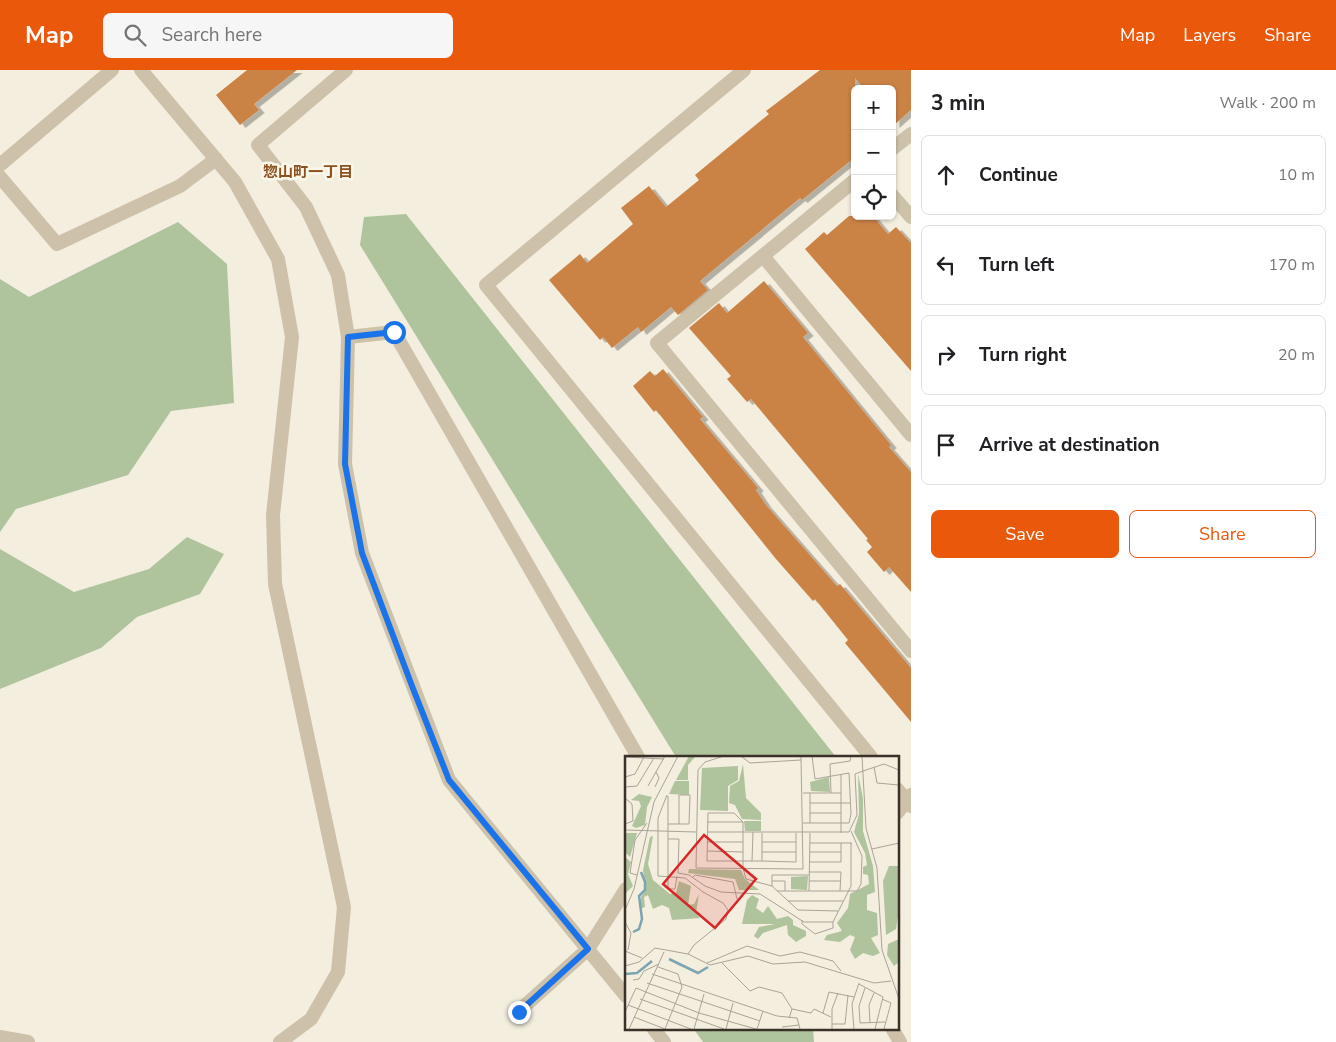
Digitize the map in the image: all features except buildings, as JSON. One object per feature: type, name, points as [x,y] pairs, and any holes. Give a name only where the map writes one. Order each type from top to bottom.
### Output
[{"type":"street","points":[[0,165],[112,70]]},
{"type":"street","points":[[141,70],[235,182],[278,259],[292,337],[273,515],[275,584],[344,907],[338,972],[311,1019],[280,1042]]},
{"type":"street","points":[[346,70],[258,144],[306,207],[338,275],[348,337],[345,464],[362,553],[449,780],[625,995]]},
{"type":"street","points":[[744,70],[486,285],[870,756]]},
{"type":"street","points":[[896,146],[911,134]]},
{"type":"street","points":[[0,177],[57,244],[180,186],[216,159]]},
{"type":"street","points":[[851,183],[657,343],[911,651]]},
{"type":"street","points":[[896,200],[911,217]]},
{"type":"street","points":[[763,256],[911,435]]},
{"type":"street","points":[[348,337],[394,332],[637,756]]},
{"type":"street","points":[[898,811],[906,797]]},
{"type":"street","points":[[519,1012],[588,949],[625,891]]},
{"type":"street","points":[[655,1030],[664,1042]]},
{"type":"street","points":[[893,1030],[900,1042]]},
{"type":"street","points":[[0,1037],[28,1042]]},
{"type":"green space","points":[[406,214],[835,756],[675,756],[360,245],[364,217]]},
{"type":"green space","points":[[178,222],[227,264],[234,403],[171,411],[128,475],[16,509],[0,532],[0,279],[29,297]]},
{"type":"green space","points":[[187,537],[224,554],[200,594],[137,617],[101,648],[0,689],[0,549],[74,592],[149,569]]},
{"type":"green space","points":[[694,1030],[813,1030],[814,1042],[703,1042]]},
{"type":"district","name":"惣山町一丁目","points":[[308,172]]},
{"type":"route","points":[[394,332],[348,337],[345,464],[362,553],[449,780],[588,949],[519,1012]]}]
